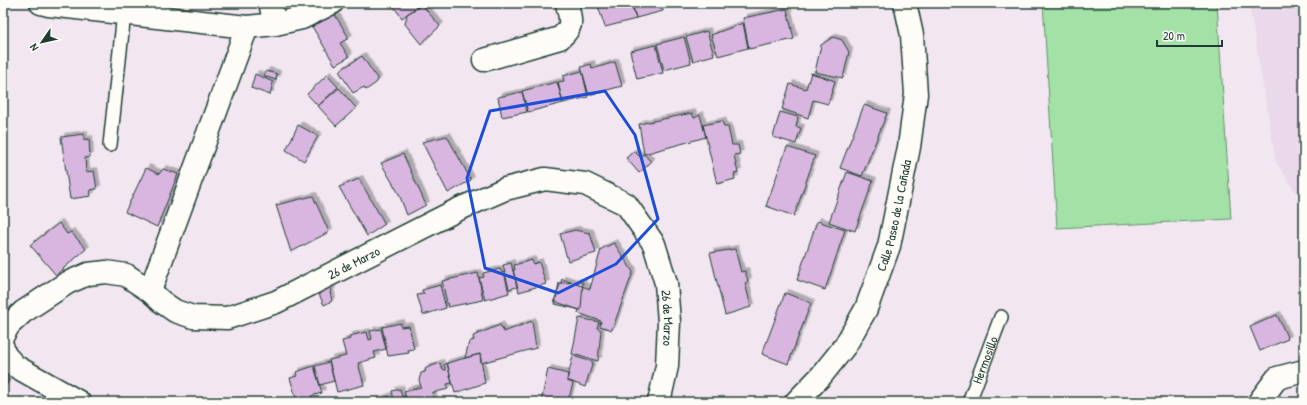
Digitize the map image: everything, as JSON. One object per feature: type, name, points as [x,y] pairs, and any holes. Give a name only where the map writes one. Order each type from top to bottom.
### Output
[{"type":"street","points":[[41,3],[49,5],[121,8],[247,27],[274,24],[302,18],[332,3]]},
{"type":"street","points":[[270,3],[274,24]]},
{"type":"street","points":[[484,60],[560,38],[568,31],[571,23],[567,3]]},
{"type":"street","name":"Calle Paseo de la Cañada","points":[[796,402],[821,376],[845,346],[866,309],[889,246],[909,147],[916,94],[912,35],[905,3]]},
{"type":"street","points":[[150,291],[247,27]]},
{"type":"street","name":"26 de Marzo","points":[[3,335],[9,325],[23,312],[66,283],[88,274],[106,272],[126,275],[150,291],[175,311],[193,317],[227,318],[276,302],[457,210],[505,189],[545,179],[584,184],[626,204],[654,244],[666,283],[669,322],[667,366],[659,402]]},
{"type":"street","points":[[3,348],[4,354],[15,366],[79,402]]},
{"type":"street","points":[[1259,402],[1277,378],[1304,371]]},
{"type":"lane","points":[[110,145],[121,8]]},
{"type":"lane","name":"Hermosillo","points":[[969,402],[1001,317]]},
{"type":"highlighted area","points":[[605,91],[635,135],[658,219],[616,264],[558,293],[485,268],[467,178],[490,111]]},
{"type":"shaded area","points":[[1249,3],[1304,3],[1304,204],[1276,162]]},
{"type":"green space","points":[[1043,3],[1217,3],[1231,219],[1057,228]]},
{"type":"building","points":[[391,3],[415,3],[418,6],[402,18]]},
{"type":"building","points":[[604,3],[631,3],[636,19],[605,27],[598,6]]},
{"type":"building","points":[[632,3],[661,3],[663,11],[636,18]]},
{"type":"building","points":[[422,5],[440,26],[421,44],[405,24],[407,14]]},
{"type":"building","points":[[787,9],[794,39],[749,49],[743,18]]},
{"type":"building","points":[[332,10],[349,38],[340,43],[349,57],[335,65],[310,23]]},
{"type":"building","points":[[743,23],[748,48],[718,56],[711,35]]},
{"type":"building","points":[[707,31],[714,55],[693,61],[686,37]]},
{"type":"building","points":[[684,37],[691,63],[664,70],[657,44]]},
{"type":"building","points":[[833,37],[842,40],[849,52],[843,78],[815,72],[821,45]]},
{"type":"building","points":[[656,45],[663,73],[637,79],[630,51]]},
{"type":"building","points":[[362,56],[378,80],[366,90],[364,87],[353,93],[339,71]]},
{"type":"building","points":[[615,62],[622,86],[589,95],[581,67],[591,64],[592,69]]},
{"type":"building","points":[[266,71],[277,74],[276,80],[264,76]]},
{"type":"building","points":[[582,71],[588,97],[563,103],[558,82],[564,81],[563,76]]},
{"type":"building","points":[[811,73],[835,81],[828,104],[813,100],[808,118],[782,109],[790,84],[806,89]]},
{"type":"building","points":[[255,74],[273,82],[270,95],[251,88]]},
{"type":"building","points":[[327,75],[338,87],[318,106],[307,94]]},
{"type":"building","points":[[557,82],[563,103],[528,112],[522,91]]},
{"type":"building","points":[[339,88],[356,108],[336,126],[318,106]]},
{"type":"building","points":[[522,92],[527,112],[502,117],[498,97]]},
{"type":"building","points":[[864,105],[887,113],[862,176],[840,168]]},
{"type":"building","points":[[780,112],[798,117],[796,127],[801,128],[796,144],[773,137]]},
{"type":"building","points":[[692,113],[694,118],[700,115],[706,137],[644,154],[639,124]]},
{"type":"building","points":[[722,121],[724,127],[728,127],[732,145],[738,145],[740,154],[734,155],[738,173],[734,174],[735,179],[717,184],[703,125]]},
{"type":"building","points":[[298,125],[318,136],[304,161],[286,150]]},
{"type":"building","points":[[84,134],[84,140],[89,139],[90,157],[85,158],[86,172],[94,171],[97,189],[90,190],[91,196],[70,199],[61,137]]},
{"type":"building","points":[[447,136],[471,180],[448,193],[422,142]]},
{"type":"building","points":[[787,147],[815,156],[794,216],[766,206]]},
{"type":"building","points":[[634,151],[640,157],[644,154],[651,162],[639,173],[626,158]]},
{"type":"building","points":[[403,154],[426,205],[407,215],[399,194],[381,163]]},
{"type":"building","points":[[146,168],[159,174],[163,169],[178,174],[157,227],[125,212]]},
{"type":"building","points":[[847,172],[873,181],[855,231],[829,222]]},
{"type":"building","points":[[359,179],[385,224],[367,236],[339,187]]},
{"type":"building","points":[[313,196],[329,232],[291,252],[276,205]]},
{"type":"building","points":[[817,221],[845,230],[825,290],[797,280]]},
{"type":"building","points":[[59,223],[67,234],[71,232],[86,249],[56,275],[30,245]]},
{"type":"building","points":[[575,230],[590,233],[596,253],[568,261],[560,234]]},
{"type":"building","points":[[614,243],[633,272],[612,330],[600,326],[601,321],[578,313],[579,310],[554,301],[562,279],[590,289],[601,249]]},
{"type":"building","points":[[735,249],[741,272],[745,271],[748,281],[745,283],[751,307],[725,315],[710,253]]},
{"type":"building","points":[[532,260],[533,264],[539,262],[546,284],[519,292],[513,270],[515,270],[514,265]]},
{"type":"building","points":[[511,263],[517,287],[509,289],[503,265]]},
{"type":"building","points":[[500,269],[502,273],[504,272],[509,293],[485,300],[479,278],[484,277],[483,273]]},
{"type":"building","points":[[478,273],[483,300],[448,307],[442,281]]},
{"type":"building","points":[[327,281],[332,291],[330,292],[332,301],[324,305],[318,292]]},
{"type":"building","points":[[583,282],[581,310],[555,304],[559,283]]},
{"type":"building","points":[[440,285],[446,308],[423,315],[417,295],[424,294],[422,290]]},
{"type":"building","points":[[785,293],[811,303],[788,364],[762,354]]},
{"type":"building","points":[[1277,315],[1288,339],[1260,351],[1250,327]]},
{"type":"building","points":[[579,318],[599,322],[597,328],[601,330],[598,361],[572,354]]},
{"type":"building","points":[[532,321],[536,348],[481,363],[480,354],[465,358],[469,342],[474,340],[473,336],[500,325],[504,332]]},
{"type":"building","points":[[401,323],[401,327],[409,326],[414,349],[408,350],[409,353],[388,356],[382,327]]},
{"type":"building","points":[[381,329],[386,349],[374,352],[376,358],[358,363],[364,385],[337,392],[329,360],[346,356],[342,341],[350,339],[349,336],[367,332],[369,340],[372,339],[370,331]]},
{"type":"building","points":[[480,354],[485,383],[455,393],[447,363]]},
{"type":"building","points":[[573,356],[593,362],[585,387],[567,380]]},
{"type":"building","points":[[329,362],[334,381],[320,385],[315,366]]},
{"type":"building","points":[[440,363],[442,368],[446,370],[444,365],[447,363],[452,383],[447,384],[448,389],[432,393],[434,402],[407,402],[404,391],[421,387],[419,380],[421,373],[425,372],[426,368]]},
{"type":"building","points":[[314,366],[322,393],[311,396],[312,399],[297,401],[290,378],[297,376],[296,372]]},
{"type":"building","points":[[548,369],[568,374],[567,381],[573,383],[568,402],[541,402]]},
{"type":"building","points":[[3,376],[9,380],[3,389]]},
{"type":"building","points":[[400,389],[402,397],[405,396],[406,402],[372,402],[389,396],[391,401],[394,400],[392,391]]}]
